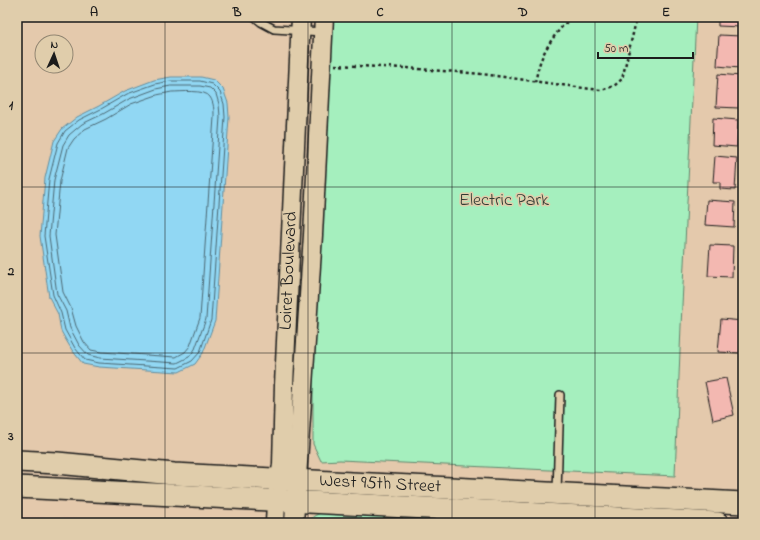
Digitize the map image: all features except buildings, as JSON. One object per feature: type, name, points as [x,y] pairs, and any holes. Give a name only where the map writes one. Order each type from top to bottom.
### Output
[{"type":"main road","name":"West 95th Street","points":[[17,461],[57,463],[174,474],[743,504]]},
{"type":"main road","name":"West 95th Street","points":[[17,487],[600,520],[718,523]]},
{"type":"street","name":"Loiret Boulevard","points":[[288,480],[282,465],[284,386],[301,24]]},
{"type":"street","name":"Loiret Boulevard","points":[[275,523],[286,502],[313,235],[324,24]]},
{"type":"street","points":[[291,234],[313,235]]},
{"type":"street","name":"Loiret Boulevard","points":[[286,502],[294,523]]},
{"type":"lane","points":[[255,17],[274,29],[301,24],[324,24]]},
{"type":"lane","points":[[557,494],[560,395]]},
{"type":"path","points":[[535,82],[540,60],[551,41],[566,22],[572,17]]},
{"type":"path","points":[[328,64],[482,74],[601,90],[614,86],[622,79],[636,17]]},
{"type":"shaded area","points":[[17,516],[186,523],[17,523]]},
{"type":"green space","name":"Electric Park","points":[[328,17],[696,17],[675,476],[340,460],[321,461],[313,444],[313,332]]},
{"type":"green space","points":[[326,511],[408,516],[451,523],[306,523],[318,514]]},
{"type":"water","points":[[171,77],[201,77],[214,80],[223,89],[228,103],[229,117],[215,321],[203,353],[195,364],[179,372],[99,367],[83,364],[72,350],[61,331],[58,314],[49,297],[40,236],[45,178],[54,141],[62,129],[77,117],[125,91],[154,80]]}]
